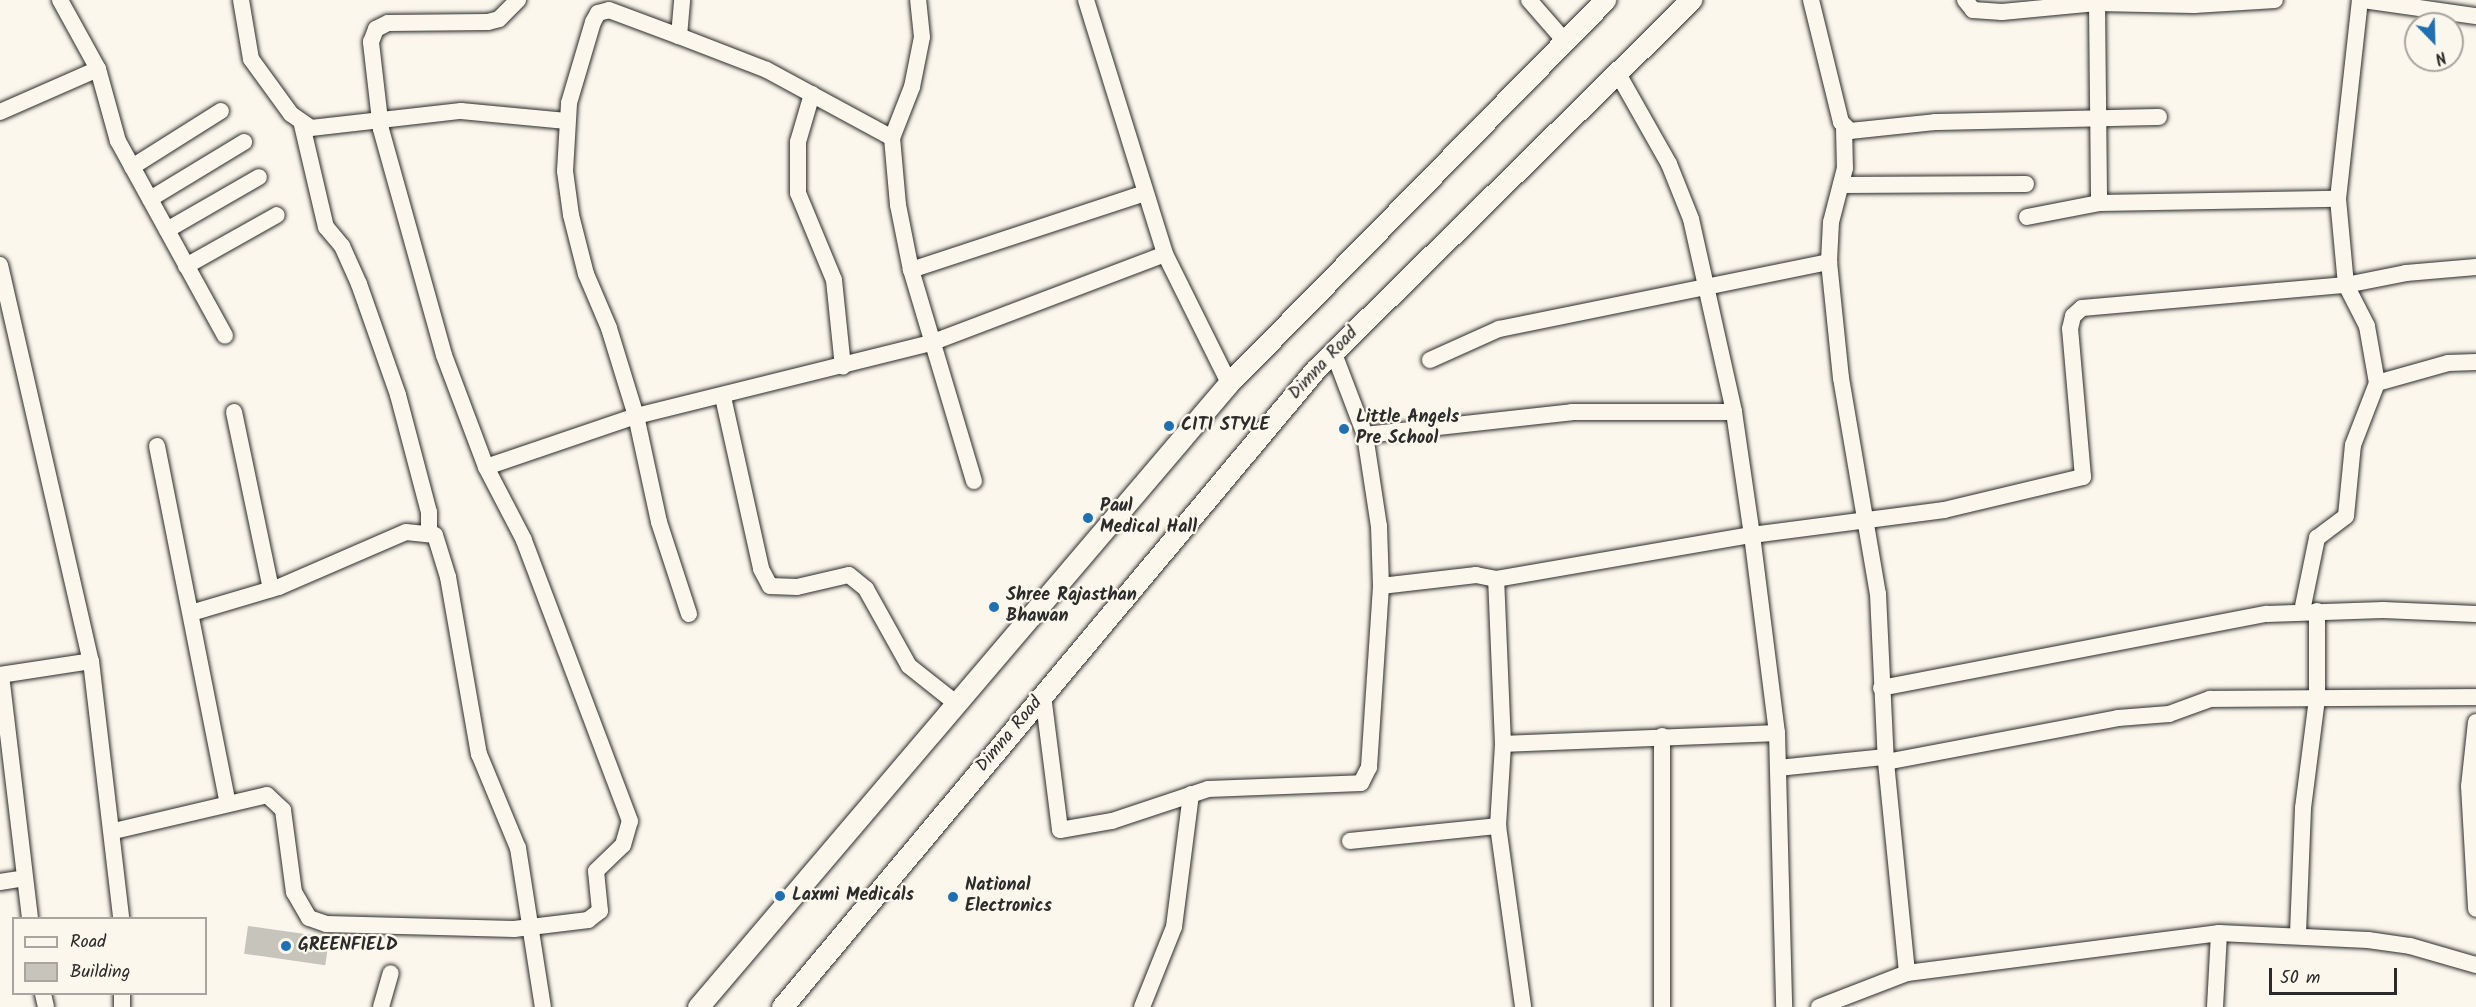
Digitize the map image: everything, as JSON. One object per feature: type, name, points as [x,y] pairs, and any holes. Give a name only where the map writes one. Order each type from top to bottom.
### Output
[{"type":"street","points":[[60,0],[98,69],[108,117],[132,167],[225,336]]},
{"type":"street","points":[[241,0],[251,59],[302,125],[326,227],[342,246],[359,284],[398,395],[427,503],[429,532],[440,545],[448,577],[479,754],[518,848],[543,1007]]},
{"type":"street","points":[[114,831],[258,796],[276,799],[283,810],[294,892],[309,918],[326,924],[532,927],[588,920],[600,911],[596,871],[623,845],[630,821],[524,540],[486,467],[444,355],[380,119],[371,42],[376,29],[395,22],[488,22],[499,19],[518,0]]},
{"type":"street","points":[[679,36],[682,0]]},
{"type":"street","points":[[918,0],[922,37],[912,87],[892,138],[898,205],[911,270],[931,343],[974,481]]},
{"type":"street","points":[[1086,0],[1165,254],[1228,382]]},
{"type":"street","points":[[1529,0],[1564,40]]},
{"type":"street","points":[[698,1007],[1228,382],[1605,0]]},
{"type":"street","name":"Dimna Road","points":[[782,1007],[1043,694],[1334,351],[1691,0]]},
{"type":"street","points":[[1811,0],[1844,128],[1841,185],[1831,222],[1829,262],[1841,378],[1878,594],[1885,760],[1907,973]]},
{"type":"street","points":[[1965,0],[1982,12],[2097,3],[2194,5],[2275,0]]},
{"type":"street","points":[[2298,933],[2302,808],[2317,698],[2309,611],[2317,538],[2346,516],[2353,446],[2377,383],[2367,326],[2346,285],[2338,200],[2361,0],[2476,16]]},
{"type":"street","points":[[2097,3],[2100,118],[2099,203]]},
{"type":"street","points":[[689,614],[658,522],[636,416],[609,328],[586,274],[571,215],[565,171],[567,121],[574,77],[599,5],[767,70],[892,138]]},
{"type":"street","points":[[0,112],[98,69]]},
{"type":"street","points":[[1617,72],[1680,188],[1707,285],[1734,412],[1778,733],[1784,1007]]},
{"type":"street","points":[[812,94],[798,141],[798,193],[834,280],[843,367]]},
{"type":"street","points":[[132,167],[220,111]]},
{"type":"street","points":[[302,125],[324,128],[380,119],[461,111],[567,121]]},
{"type":"street","points":[[1844,128],[2159,117]]},
{"type":"street","points":[[150,199],[244,142]]},
{"type":"street","points":[[167,230],[259,177]]},
{"type":"street","points":[[1841,185],[2026,184]]},
{"type":"street","points":[[911,270],[1145,193]]},
{"type":"street","points":[[2027,217],[2099,203],[2338,200]]},
{"type":"street","points":[[186,266],[277,215]]},
{"type":"street","points":[[486,467],[636,416],[723,397],[931,343],[1165,254]]},
{"type":"street","points":[[1430,360],[1499,329],[1829,262]]},
{"type":"street","points":[[0,265],[91,661],[114,831],[122,917]]},
{"type":"street","points":[[1381,585],[1476,575],[1496,579],[1752,535],[1944,510],[2083,477],[2070,329],[2073,316],[2082,308],[2346,285],[2476,267]]},
{"type":"street","points":[[1043,694],[1060,830],[1112,821],[1191,794],[1364,781],[1381,585],[1379,526],[1365,435],[1334,351]]},
{"type":"street","points":[[2377,383],[2448,363],[2476,362]]},
{"type":"street","points":[[723,397],[761,569],[770,586],[797,587],[849,575],[866,589],[909,666],[957,704]]},
{"type":"street","points":[[234,412],[271,589]]},
{"type":"street","points":[[1365,435],[1582,412],[1734,412]]},
{"type":"street","points":[[157,446],[228,803]]},
{"type":"street","points":[[191,613],[271,589],[406,532],[429,532]]},
{"type":"street","points":[[1496,579],[1503,744],[1498,826],[1523,1007]]},
{"type":"street","points":[[1881,688],[2136,637],[2309,611],[2476,614]]},
{"type":"street","points":[[30,917],[1,675],[91,661]]},
{"type":"street","points":[[1778,768],[1885,760],[2118,718],[2169,714],[2210,699],[2476,698]]},
{"type":"street","points":[[2475,899],[2469,786],[2476,722]]},
{"type":"street","points":[[1503,744],[1778,733]]},
{"type":"street","points":[[1662,736],[1662,1007]]},
{"type":"street","points":[[1142,1007],[1174,927],[1191,794]]},
{"type":"street","points":[[1350,842],[1498,826]]},
{"type":"street","points":[[0,882],[25,878]]},
{"type":"street","points":[[2215,1007],[2220,933]]},
{"type":"street","points":[[1819,1007],[1907,973],[2220,933],[2298,933],[2410,946],[2476,965]]},
{"type":"street","points":[[381,1007],[391,973]]},
{"type":"building","name":"GREENFIELD","points":[[248,926],[329,937],[325,965],[244,954]]},
{"type":"place","name":"CITI STYLE","points":[[1169,426]]},
{"type":"place","name":"Little Angels Pre School","points":[[1344,429]]},
{"type":"place","name":"Paul Medical Hall","points":[[1088,518]]},
{"type":"place","name":"Shree Rajasthan Bhawan","points":[[994,607]]},
{"type":"place","name":"Laxmi Medicals","points":[[780,896]]},
{"type":"place","name":"National Electronics","points":[[953,897]]},
{"type":"place","name":"GREENFIELD","points":[[286,946]]}]
